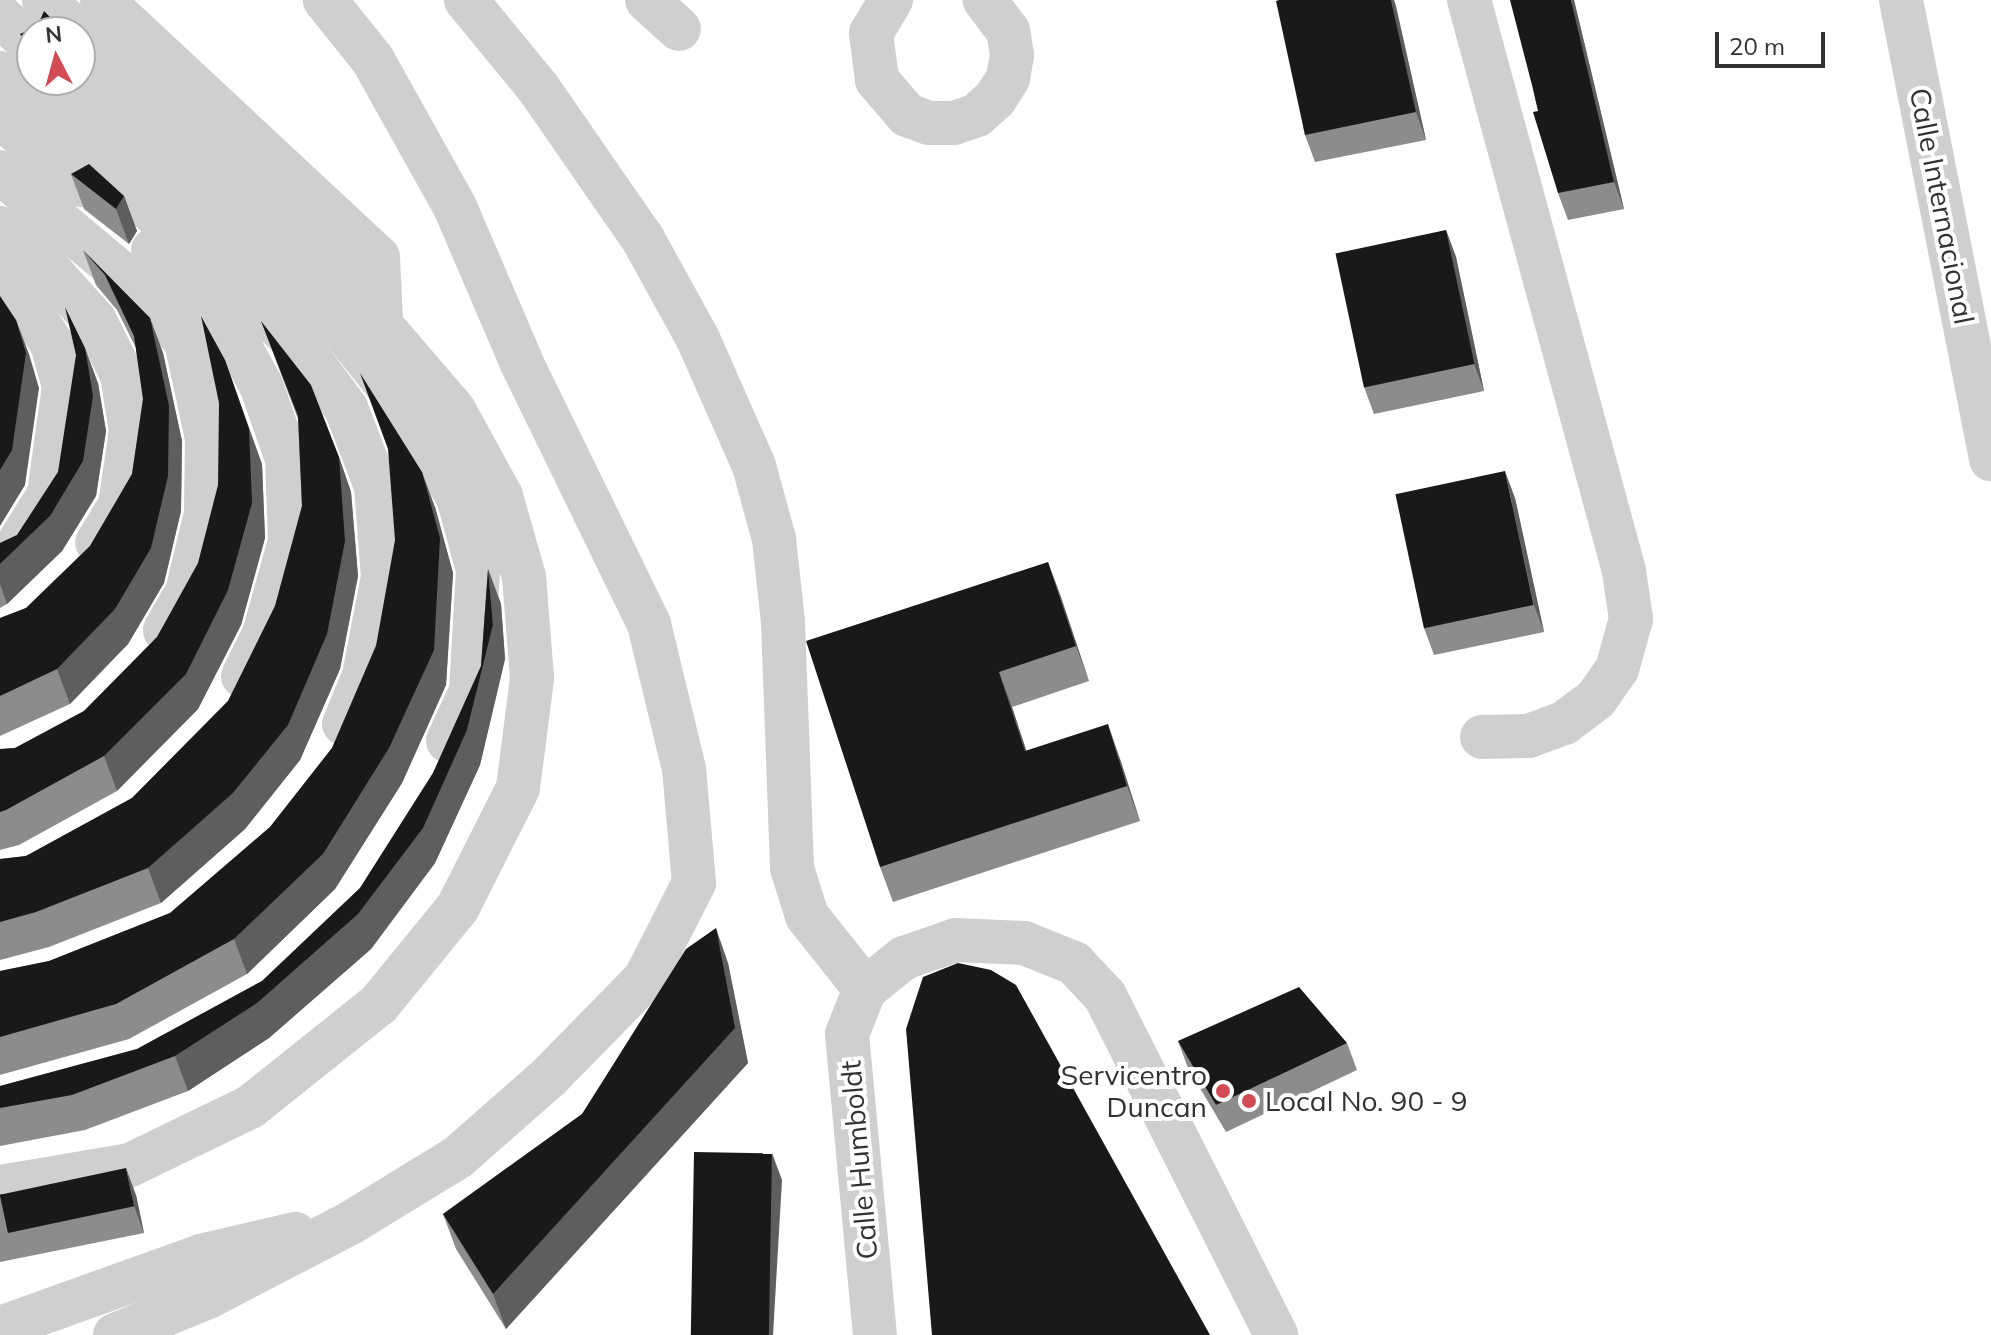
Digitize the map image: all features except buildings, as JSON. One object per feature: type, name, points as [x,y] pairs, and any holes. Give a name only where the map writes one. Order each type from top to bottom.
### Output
[{"type":"street","points":[[44,0],[61,16]]},
{"type":"street","points":[[102,0],[378,257],[381,321]]},
{"type":"street","points":[[115,1335],[208,1297],[359,1218],[458,1157],[548,1078],[645,979],[694,883],[684,769],[649,624],[521,361],[455,207],[373,60],[325,0]]},
{"type":"street","points":[[466,0],[539,89],[643,239],[698,339],[754,466],[774,539],[783,622],[792,868],[807,916],[865,989],[904,958],[956,940],[1024,943],[1074,963],[1105,996],[1276,1335]]},
{"type":"street","points":[[647,0],[679,29]]},
{"type":"street","points":[[1469,0],[1624,571],[1631,619],[1617,669],[1596,699],[1564,723],[1528,736],[1482,737]]},
{"type":"street","name":"Calle Internacional","points":[[1901,0],[1991,459]]},
{"type":"street","points":[[885,2],[871,33],[877,80],[907,115],[929,123],[954,123],[977,115],[1008,78],[1012,55],[1003,3]]},
{"type":"street","points":[[0,16],[16,30]]},
{"type":"street","points":[[0,1187],[130,1165],[250,1107],[379,1004],[458,907],[518,788],[532,678],[524,577],[501,496],[454,410],[381,321],[96,49]]},
{"type":"street","points":[[0,73],[301,347],[346,408],[376,486],[383,577],[364,676],[328,759]]},
{"type":"street","points":[[88,96],[339,325],[401,403],[458,497],[478,570],[471,691],[430,782]]},
{"type":"street","points":[[0,117],[112,210],[228,325],[261,385],[287,459],[290,541],[264,634],[225,711]]},
{"type":"street","points":[[0,172],[121,273],[186,341],[207,438],[206,514],[187,592],[148,659]]},
{"type":"street","points":[[0,228],[50,271],[95,321],[122,375],[131,431],[120,505],[72,577]]},
{"type":"street","points":[[0,272],[13,283],[52,344],[64,386],[49,494],[15,549],[0,559]]},
{"type":"street","name":"Calle Humboldt","points":[[865,989],[847,1034],[875,1335]]},
{"type":"street","points":[[0,1328],[201,1256],[359,1218]]},
{"type":"place","name":"Servicentro Duncan","points":[[1223,1091]]},
{"type":"place","name":"Local No. 90 - 9","points":[[1249,1101]]}]
